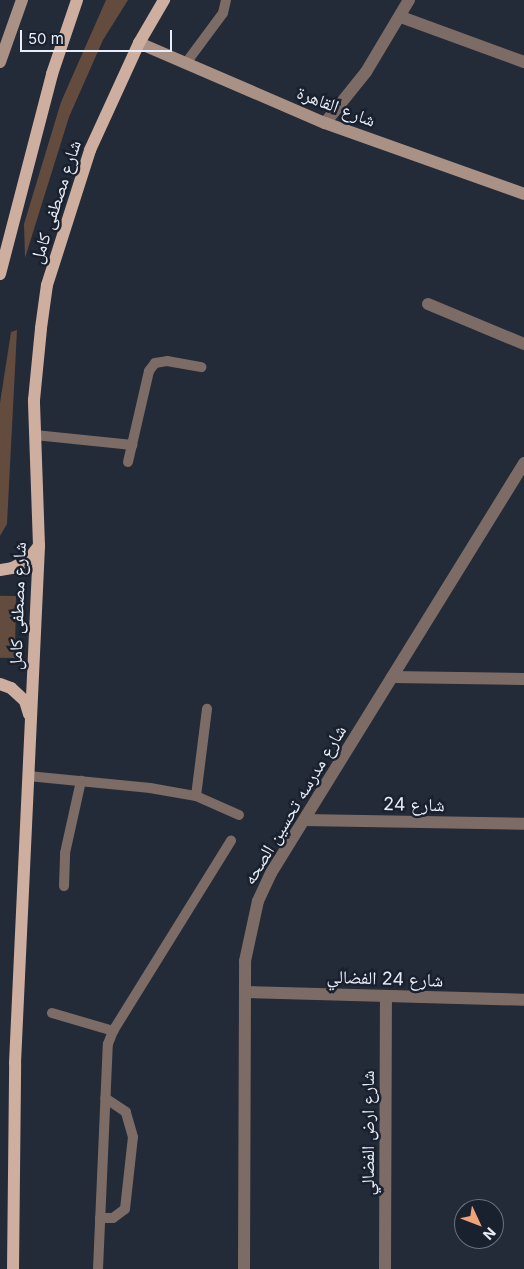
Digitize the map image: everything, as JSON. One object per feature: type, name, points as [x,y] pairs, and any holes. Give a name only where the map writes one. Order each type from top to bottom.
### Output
[{"type":"main road","name":"شارع مصطفى كامل","points":[[0,274],[52,74],[77,0]]},
{"type":"main road","name":"شارع مصطفى كامل","points":[[13,1269],[15,1063],[39,546],[34,400],[47,285],[90,150],[139,43],[164,0]]},
{"type":"main road","points":[[0,570],[12,568],[28,560],[39,546]]},
{"type":"main road","points":[[0,684],[11,688],[25,701],[31,719]]},
{"type":"street","points":[[0,62],[22,0]]},
{"type":"street","points":[[326,123],[366,72],[401,17],[409,0]]},
{"type":"street","points":[[401,17],[524,62]]},
{"type":"street","name":"شارع القاهرة","points":[[139,43],[326,123],[524,194]]},
{"type":"street","points":[[428,304],[524,344]]},
{"type":"street","name":"شارع مدرسه تحسين الصحه","points":[[244,1269],[246,954],[258,902],[271,873],[524,463]]},
{"type":"street","points":[[392,677],[524,679]]},
{"type":"street","name":"شارع 24","points":[[304,820],[524,824]]},
{"type":"street","name":"شارع 24 الفضالي","points":[[246,992],[524,1000]]},
{"type":"street","name":"شارع ارض الفضالي","points":[[385,1269],[386,997]]},
{"type":"lane","points":[[186,63],[226,9],[226,0]]},
{"type":"lane","points":[[128,462],[149,371],[155,364],[167,361],[201,367]]},
{"type":"lane","points":[[35,435],[132,445]]},
{"type":"lane","points":[[196,796],[208,709]]},
{"type":"lane","points":[[28,776],[150,788],[196,796],[239,814]]},
{"type":"lane","points":[[64,886],[65,853],[81,781]]},
{"type":"lane","points":[[98,1269],[106,1058],[114,1031],[231,842]]},
{"type":"lane","points":[[52,1013],[114,1031]]},
{"type":"lane","points":[[100,1218],[113,1218],[125,1209],[133,1137],[126,1112],[105,1098]]},
{"type":"shaded area","points":[[106,0],[128,0],[103,40],[69,117],[25,258],[24,224],[61,102]]},
{"type":"shaded area","points":[[17,330],[7,524],[0,536],[0,403],[11,332]]},
{"type":"shaded area","points":[[0,596],[16,596],[15,658],[0,658]]}]
